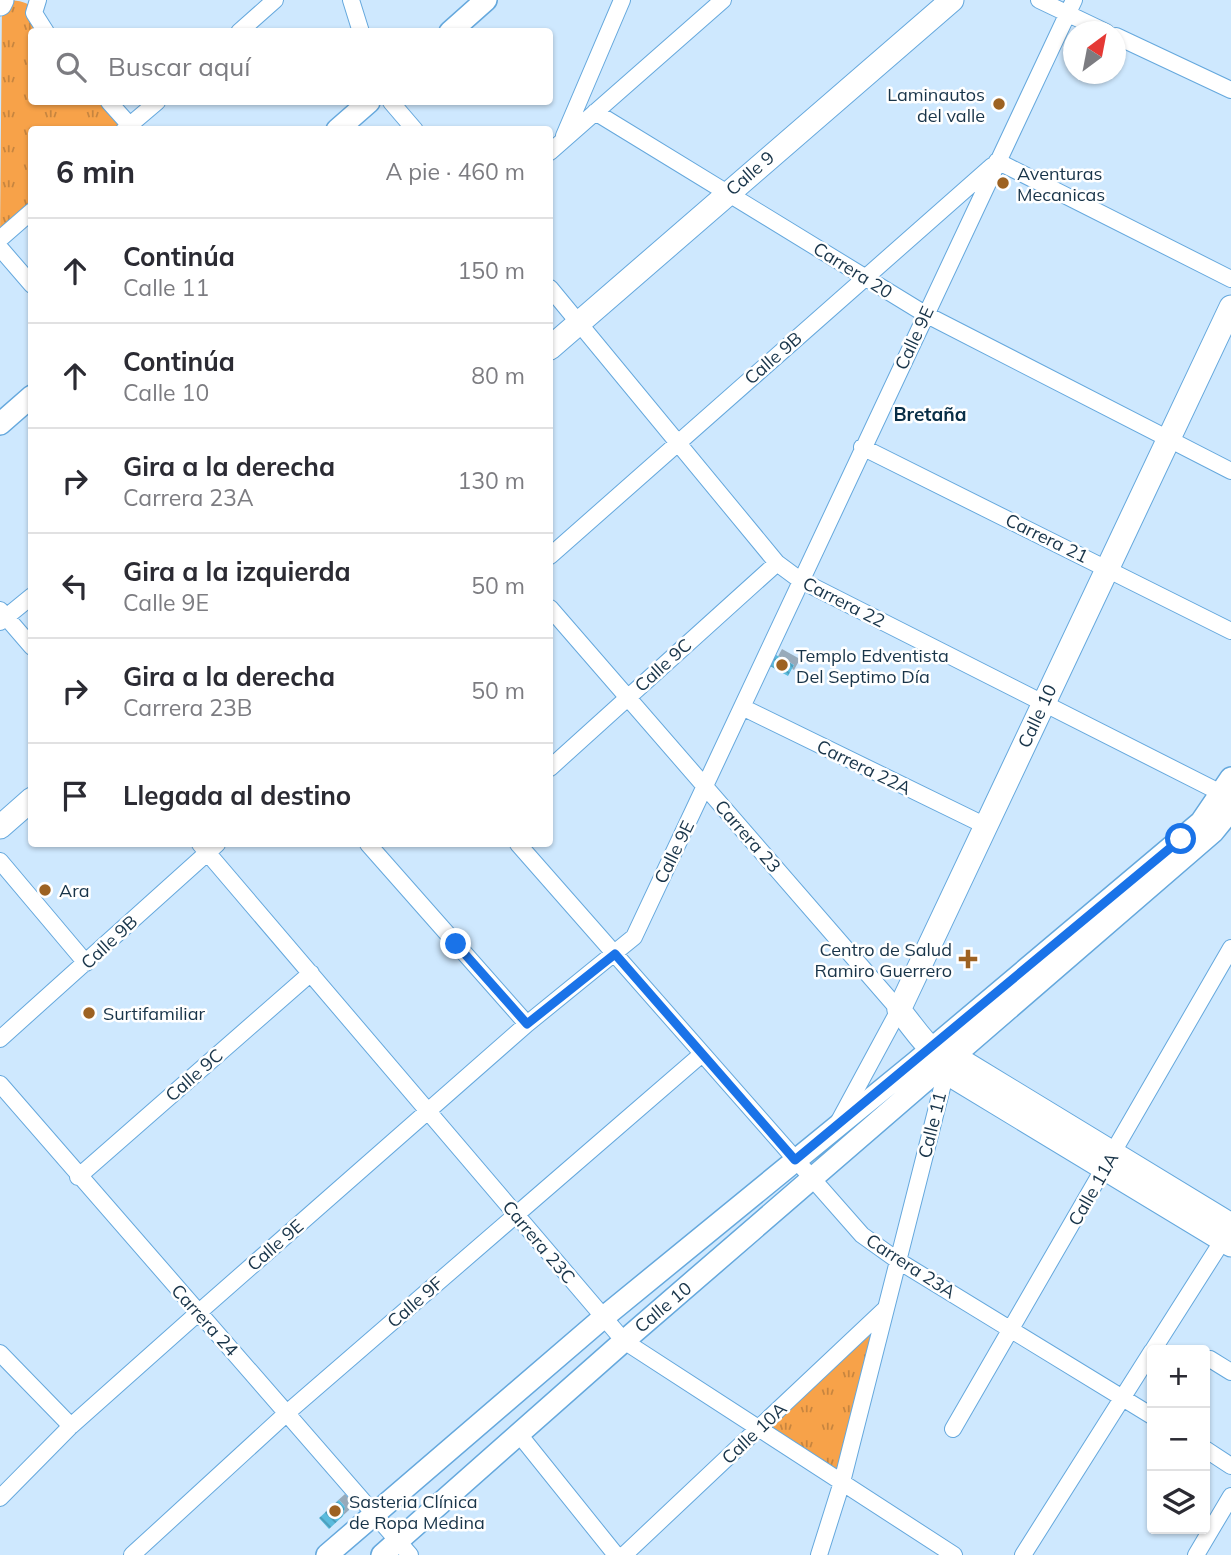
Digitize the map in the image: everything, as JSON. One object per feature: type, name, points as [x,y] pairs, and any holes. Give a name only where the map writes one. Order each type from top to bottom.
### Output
[{"type":"main road","name":"Calle 9","points":[[553,345],[952,0]]},
{"type":"main road","name":"Calle 10","points":[[900,1010],[1231,307]]},
{"type":"main road","points":[[0,827],[28,802]]},
{"type":"main road","name":"Carrera 23","points":[[900,1010],[940,1056],[952,1076],[1109,1161],[1229,1234]]},
{"type":"street","points":[[244,28],[275,0]]},
{"type":"street","points":[[351,0],[360,28]]},
{"type":"street","points":[[454,28],[486,0]]},
{"type":"street","points":[[555,147],[622,0]]},
{"type":"street","points":[[555,147],[723,0]]},
{"type":"street","points":[[1039,0],[1070,6],[1091,21]]},
{"type":"street","points":[[36,3],[34,13],[43,28]]},
{"type":"street","name":"Calle 9E","points":[[0,1499],[71,1426],[198,1313],[527,1024],[634,937],[1070,6]]},
{"type":"street","points":[[1126,41],[1231,90]]},
{"type":"street","points":[[111,105],[127,126]]},
{"type":"street","points":[[131,126],[154,105]]},
{"type":"street","points":[[342,126],[366,105]]},
{"type":"street","points":[[394,105],[412,126]]},
{"type":"street","name":"Carrera 20","points":[[595,112],[925,314],[1231,471]]},
{"type":"street","points":[[997,161],[1231,279]]},
{"type":"street","name":"Calle 9B","points":[[553,553],[997,161]]},
{"type":"street","points":[[0,239],[28,214]]},
{"type":"street","points":[[0,248],[28,280]]},
{"type":"street","name":"Carrera 22","points":[[553,292],[777,563],[800,580],[1229,795]]},
{"type":"street","points":[[0,424],[28,400]]},
{"type":"street","name":"Carrera 21","points":[[862,447],[1231,631]]},
{"type":"street","name":"Calle 9C","points":[[553,765],[777,563]]},
{"type":"street","points":[[28,599],[2,616],[28,642]]},
{"type":"street","name":"Carrera 23","points":[[553,611],[900,1010]]},
{"type":"street","name":"Carrera 22A","points":[[742,707],[986,826]]},
{"type":"street","points":[[940,1056],[1213,832],[1229,795]]},
{"type":"street","name":"Calle 9B","points":[[0,1039],[86,963],[207,847]]},
{"type":"street","name":"Carrera 23C","points":[[209,847],[311,974],[624,1341],[954,1555]]},
{"type":"street","points":[[371,847],[527,1024]]},
{"type":"street","name":"Carrera 23A","points":[[521,847],[862,1235],[897,1260],[1147,1413]]},
{"type":"street","points":[[0,861],[86,963]]},
{"type":"street","name":"Calle 11A","points":[[953,1429],[1231,948]]},
{"type":"street","name":"Calle 9C","points":[[78,1177],[311,974]]},
{"type":"street","name":"Calle 10","points":[[838,1123],[900,1010]]},
{"type":"street","name":"Calle 9F","points":[[132,1555],[288,1412],[702,1054]]},
{"type":"street","name":"Calle 10","points":[[327,1555],[604,1317],[838,1123],[940,1056]]},
{"type":"street","name":"Calle 10","points":[[396,1550],[518,1433],[813,1180],[940,1056]]},
{"type":"street","name":"Calle 11","points":[[819,1555],[842,1482],[897,1260],[940,1056]]},
{"type":"street","name":"Carrera 24","points":[[0,1084],[78,1177],[288,1412],[374,1514],[396,1550]]},
{"type":"street","points":[[1157,1345],[1229,1234]]},
{"type":"street","name":"Calle 10A","points":[[624,1555],[884,1310]]},
{"type":"street","points":[[0,1353],[71,1426]]},
{"type":"street","points":[[1210,1359],[1231,1372]]},
{"type":"street","points":[[1023,1555],[1147,1360]]},
{"type":"street","points":[[518,1433],[616,1555]]},
{"type":"street","points":[[1210,1452],[1231,1466]]},
{"type":"street","points":[[1196,1555],[1231,1496]]},
{"type":"green space","points":[[2,0],[20,1],[31,6],[44,28],[28,28],[28,105],[111,105],[122,126],[28,126],[28,214],[0,239]]},
{"type":"green space","points":[[884,1310],[842,1482],[761,1428]]},
{"type":"building","name":"Templo Edventista Del Septimo Día","points":[[776,655],[794,665],[788,676],[770,666]]},
{"type":"building","name":"Sasteria Clínica de Ropa Medina","points":[[339,1500],[345,1507],[343,1516],[329,1529],[319,1518]]},
{"type":"place","name":"Laminautos del valle","points":[[999,104]]},
{"type":"place","name":"Aventuras Mecanicas","points":[[1003,183]]},
{"type":"place","name":"Templo Edventista Del Septimo Día","points":[[782,665]]},
{"type":"place","name":"Ara","points":[[45,890]]},
{"type":"place","name":"Centro de Salud Ramiro Guerrero","points":[[968,959]]},
{"type":"place","name":"Surtifamiliar","points":[[89,1013]]},
{"type":"place","name":"Sasteria Clínica de Ropa Medina","points":[[335,1511]]},
{"type":"district","name":"Bretaña","points":[[930,414]]},
{"type":"route","points":[[456,944],[527,1024],[615,954],[795,1160],[1181,839]]}]
